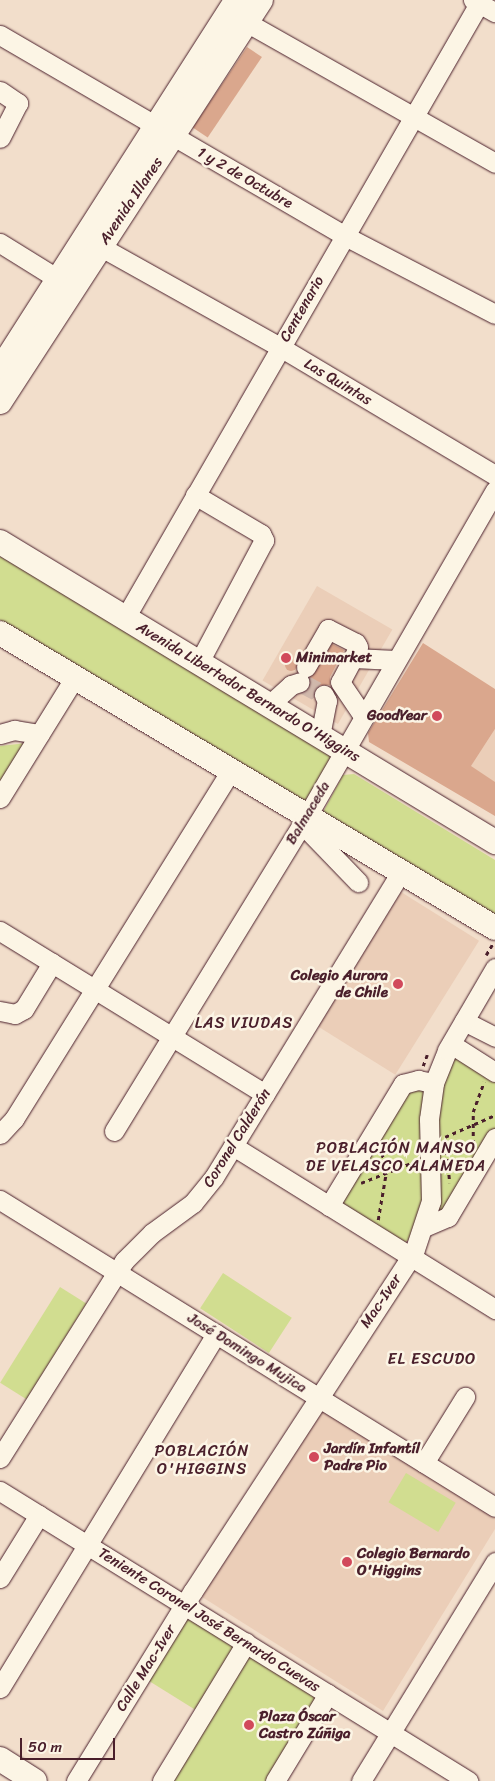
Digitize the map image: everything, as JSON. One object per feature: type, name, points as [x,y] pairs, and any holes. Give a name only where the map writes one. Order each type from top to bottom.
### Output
[{"type":"main road","name":"Avenida Illanes","points":[[0,402],[101,246],[237,0]]},
{"type":"main road","name":"Avenida Illanes","points":[[4,355],[246,22],[260,0]]},
{"type":"main road","name":"Avenida Libertador Bernardo O'Higgins","points":[[0,542],[495,842]]},
{"type":"main road","points":[[0,633],[231,770],[304,820],[401,872],[495,928]]},
{"type":"main road","points":[[0,1759],[35,1781]]},
{"type":"street","name":"Centenario","points":[[125,618],[413,118],[482,4]]},
{"type":"street","points":[[246,22],[495,164]]},
{"type":"street","name":"1 y 2 de Octubre","points":[[0,35],[345,236],[495,314]]},
{"type":"street","points":[[0,91],[18,104],[0,138]]},
{"type":"street","points":[[0,243],[58,279]]},
{"type":"street","name":"Las Quintas","points":[[101,246],[280,347],[495,475]]},
{"type":"street","name":"Balmaceda","points":[[114,1132],[304,820],[495,490]]},
{"type":"street","points":[[195,495],[261,534],[264,540],[199,662]]},
{"type":"street","points":[[269,705],[301,676],[328,630],[356,643],[358,647],[340,682],[326,698],[320,736]]},
{"type":"street","points":[[353,658],[396,660]]},
{"type":"street","points":[[0,798],[75,678]]},
{"type":"street","points":[[340,682],[363,716]]},
{"type":"street","points":[[0,734],[14,730],[40,734]]},
{"type":"street","points":[[0,1134],[14,1119],[231,770]]},
{"type":"street","points":[[304,820],[358,882]]},
{"type":"street","name":"Coronel Calderón","points":[[0,1458],[116,1272],[141,1242],[200,1195],[233,1146],[401,872]]},
{"type":"street","points":[[0,931],[265,1094]]},
{"type":"street","points":[[0,1012],[15,1014],[24,1009],[52,963]]},
{"type":"street","name":"Mac-Iver","points":[[185,1605],[411,1256],[424,1227],[432,1194],[435,1145],[434,1083],[451,1044],[495,968]]},
{"type":"street","points":[[464,1021],[495,1037]]},
{"type":"street","points":[[451,1044],[492,1071]]},
{"type":"street","points":[[334,1198],[403,1084],[418,1080],[434,1083]]},
{"type":"street","points":[[424,1227],[448,1217],[495,1138]]},
{"type":"street","points":[[233,1146],[334,1198],[371,1232],[495,1309]]},
{"type":"street","name":"José Domingo Mujica","points":[[0,1200],[495,1507]]},
{"type":"street","points":[[0,1688],[216,1334]]},
{"type":"street","points":[[424,1463],[466,1397]]},
{"type":"street","name":"Teniente Coronel José Bernardo Cuevas","points":[[0,1491],[390,1733],[439,1774],[468,1781]]},
{"type":"street","points":[[0,1578],[39,1515]]},
{"type":"street","points":[[361,1781],[495,1562]]},
{"type":"street","name":"Calle Mac-Iver","points":[[76,1781],[185,1605]]},
{"type":"street","points":[[162,1781],[246,1643]]},
{"type":"street","points":[[275,1781],[328,1694]]},
{"type":"path","points":[[479,1164],[473,1148],[471,1126],[478,1092],[492,1071]]},
{"type":"path","points":[[334,1198],[386,1173],[435,1145],[495,1115]]},
{"type":"path","points":[[435,1145],[446,1130]]},
{"type":"path","points":[[371,1136],[383,1152],[386,1173],[381,1212],[371,1232]]},
{"type":"path","points":[[435,1145],[450,1187]]},
{"type":"shaded area","points":[[317,586],[392,630],[338,724],[262,680]]},
{"type":"shaded area","points":[[495,729],[495,816],[470,767]]},
{"type":"shaded area","name":"Colegio Aurora de Chile","points":[[401,892],[479,941],[395,1075],[317,1026]]},
{"type":"shaded area","name":"Colegio Bernardo O'Higgins","points":[[317,1407],[495,1518],[495,1529],[383,1711],[199,1595]]},
{"type":"green space","points":[[0,546],[336,752],[307,804],[0,620]]},
{"type":"green space","points":[[27,743],[0,785],[0,746]]},
{"type":"green space","points":[[354,774],[495,860],[495,922],[321,816],[343,775]]},
{"type":"green space","points":[[453,1053],[495,1080],[495,1131],[445,1214],[404,1243],[337,1200],[405,1090],[418,1089]]},
{"type":"green space","points":[[223,1273],[292,1318],[269,1353],[200,1308]]},
{"type":"green space","points":[[60,1287],[86,1303],[26,1399],[0,1383]]},
{"type":"green space","points":[[406,1473],[456,1503],[438,1532],[388,1502]]},
{"type":"green space","points":[[186,1612],[239,1645],[197,1711],[145,1678]]},
{"type":"green space","name":"Plaza Óscar Castro Zúñiga","points":[[247,1651],[319,1695],[266,1781],[167,1781]]},
{"type":"building","points":[[247,47],[262,57],[208,137],[193,127]]},
{"type":"building","points":[[423,643],[495,689],[495,729],[471,766],[495,782],[495,816],[369,742],[368,733]]},
{"type":"building","points":[[332,644],[344,650],[330,677],[330,685],[319,685],[313,694],[307,690],[311,685],[310,677]]},
{"type":"building","points":[[291,659],[297,665],[291,671],[285,665]]},
{"type":"tunnel","points":[[300,682],[324,695]]},
{"type":"place","name":"Minimarket","points":[[286,658]]},
{"type":"place","name":"GoodYear","points":[[437,716]]},
{"type":"place","name":"Colegio Aurora de Chile","points":[[398,984]]},
{"type":"place","name":"Jardín Infantíl Padre Pio","points":[[314,1457]]},
{"type":"place","name":"Colegio Bernardo O'Higgins","points":[[347,1562]]},
{"type":"place","name":"Plaza Óscar Castro Zúñiga","points":[[249,1725]]},
{"type":"district","name":"LAS VIUDAS","points":[[244,1023]]},
{"type":"district","name":"POBLACIÓN MANSO DE VELASCO ALAMEDA","points":[[396,1157]]},
{"type":"district","name":"EL ESCUDO","points":[[432,1359]]},
{"type":"district","name":"POBLACIÓN O'HIGGINS","points":[[202,1460]]}]
